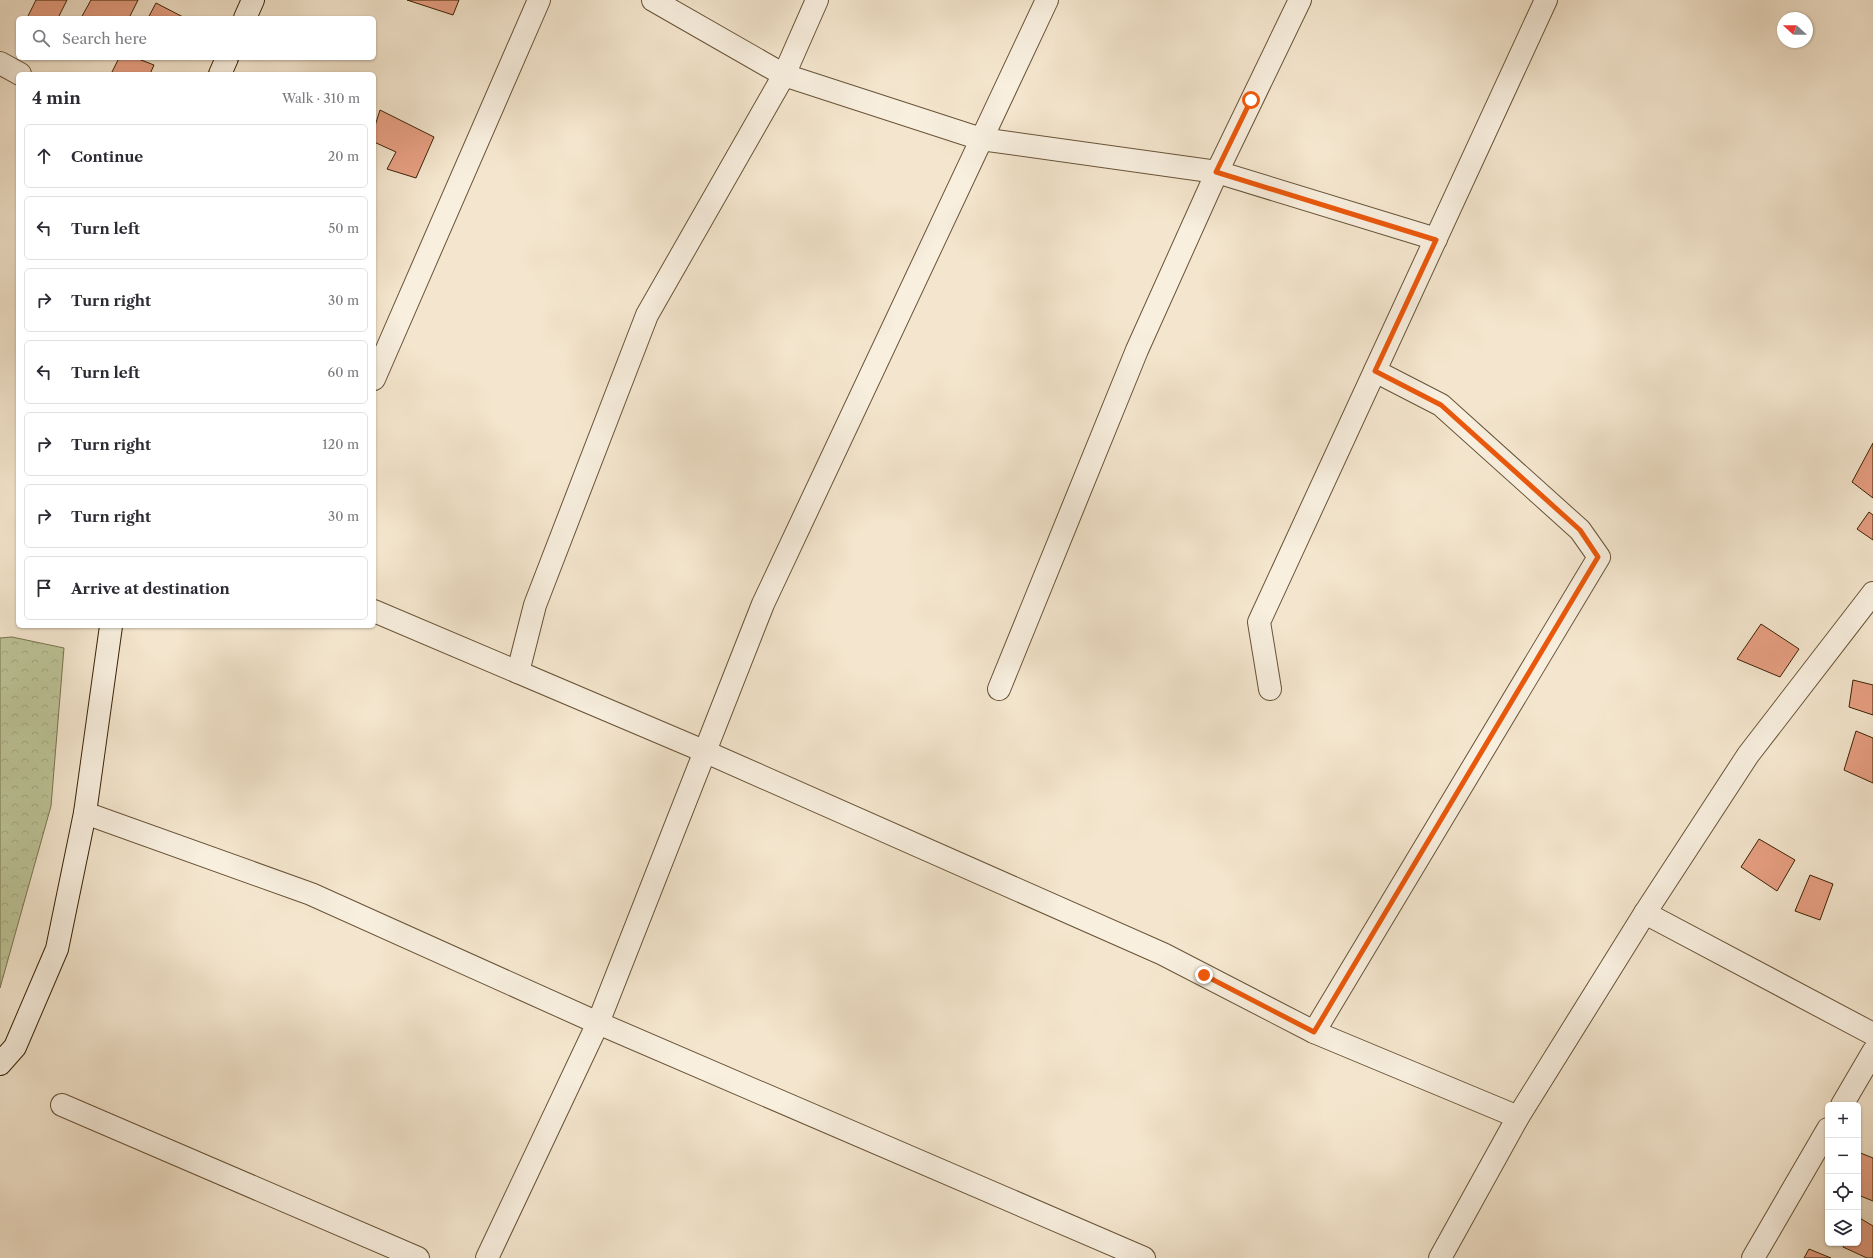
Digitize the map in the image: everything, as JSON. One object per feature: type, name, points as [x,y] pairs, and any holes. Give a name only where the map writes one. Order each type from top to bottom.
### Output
[{"type":"street","points":[[246,16],[253,0]]},
{"type":"street","points":[[376,374],[539,0]]},
{"type":"street","points":[[653,0],[784,75],[981,139],[1216,172],[1436,240]]},
{"type":"street","points":[[518,672],[535,604],[646,315],[784,75],[817,0]]},
{"type":"street","points":[[487,1258],[598,1023],[763,604],[1047,0]]},
{"type":"street","points":[[999,690],[1137,350],[1216,172],[1300,0]]},
{"type":"street","points":[[1270,689],[1259,622],[1546,0]]},
{"type":"street","points":[[221,72],[226,60]]},
{"type":"street","points":[[0,63],[16,72]]},
{"type":"street","points":[[1314,1032],[1598,557],[1580,530],[1441,405],[1375,371]]},
{"type":"street","points":[[1440,1258],[1518,1117],[1645,913],[1748,755],[1873,593]]},
{"type":"street","points":[[376,612],[706,752],[1163,954],[1314,1032],[1518,1117]]},
{"type":"street","points":[[0,1064],[15,1047],[58,948],[85,813],[111,628]]},
{"type":"street","points":[[85,813],[311,894],[598,1023],[1144,1258]]},
{"type":"street","points":[[1645,913],[1873,1034]]},
{"type":"street","points":[[1844,1102],[1873,1052]]},
{"type":"street","points":[[62,1105],[418,1258]]},
{"type":"street","points":[[1753,1258],[1825,1134]]},
{"type":"green space","points":[[12,637],[64,648],[51,806],[0,988],[0,638]]},
{"type":"building","points":[[36,0],[67,0],[59,16],[28,16]]},
{"type":"building","points":[[91,0],[138,0],[130,16],[82,16]]},
{"type":"building","points":[[407,0],[459,0],[453,15]]},
{"type":"building","points":[[156,3],[181,16],[149,16]]},
{"type":"building","points":[[118,60],[141,60],[154,65],[151,72],[112,72]]},
{"type":"building","points":[[380,110],[434,137],[416,178],[387,169],[396,152],[376,143],[376,123]]},
{"type":"building","points":[[1873,443],[1873,498],[1852,482]]},
{"type":"building","points":[[1869,512],[1873,515],[1873,540],[1857,529]]},
{"type":"building","points":[[1761,624],[1799,649],[1780,677],[1737,659]]},
{"type":"building","points":[[1853,680],[1873,685],[1873,715],[1849,707]]},
{"type":"building","points":[[1856,731],[1873,738],[1873,783],[1844,770]]},
{"type":"building","points":[[1759,839],[1795,860],[1777,891],[1741,867]]},
{"type":"building","points":[[1810,875],[1833,884],[1820,920],[1795,911]]},
{"type":"building","points":[[1861,1153],[1873,1158],[1873,1201],[1861,1196]]},
{"type":"building","points":[[1861,1219],[1873,1226],[1873,1258],[1867,1258],[1843,1247],[1861,1246]]},
{"type":"building","points":[[1809,1249],[1831,1258],[1804,1258]]},
{"type":"route","points":[[1204,975],[1314,1032],[1598,557],[1580,530],[1441,405],[1375,371],[1436,240],[1216,172],[1251,100]]}]
